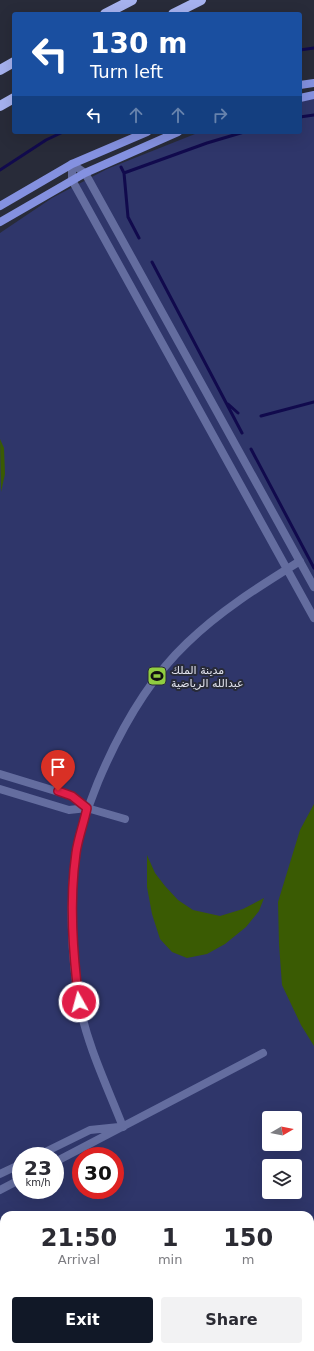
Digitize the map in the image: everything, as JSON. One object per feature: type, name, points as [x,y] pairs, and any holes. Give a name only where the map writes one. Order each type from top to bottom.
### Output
[{"type":"main road","points":[[108,12],[132,0]]},
{"type":"main road","points":[[177,12],[201,0]]},
{"type":"main road","points":[[0,70],[12,63]]},
{"type":"main road","points":[[302,85],[314,83]]},
{"type":"main road","points":[[302,98],[314,95]]},
{"type":"main road","points":[[0,106],[12,99]]},
{"type":"main road","points":[[0,206],[72,164],[142,134]]},
{"type":"main road","points":[[0,222],[85,173],[173,134]]},
{"type":"street","points":[[72,164],[85,173],[314,587]]},
{"type":"street","points":[[72,164],[72,180],[314,618]]},
{"type":"street","points":[[123,1127],[92,1050],[79,1002],[73,950],[72,901],[76,852],[87,808],[106,763],[131,714],[158,676],[186,644],[217,616],[252,591],[300,561]]},
{"type":"street","points":[[0,774],[72,796],[87,808]]},
{"type":"street","points":[[0,789],[69,810],[87,808],[125,819]]},
{"type":"street","points":[[64,1157],[263,1053]]},
{"type":"street","points":[[55,1147],[90,1130],[123,1127]]},
{"type":"street","points":[[0,1174],[12,1168]]},
{"type":"street","points":[[0,1190],[12,1184]]},
{"type":"shaded area","name":"مدينة الملك عبدالله الرياضية","points":[[314,98],[314,1211],[0,1211],[0,233],[52,198],[107,169],[195,134],[302,134],[302,101]]},
{"type":"building","points":[[0,439],[4,448],[5,474],[1,492]]},
{"type":"building","points":[[314,804],[314,1046],[301,1025],[282,985],[278,902],[300,830]]},
{"type":"building","points":[[147,855],[155,873],[165,886],[178,900],[193,910],[220,916],[243,909],[264,898],[259,911],[246,927],[225,944],[207,954],[187,958],[172,952],[160,939],[152,914],[147,887]]},
{"type":"waterway","points":[[302,50],[314,48]]},
{"type":"waterway","points":[[302,117],[314,115]]},
{"type":"waterway","points":[[0,170],[46,140],[59,134]]},
{"type":"waterway","points":[[124,173],[207,143],[237,134]]},
{"type":"waterway","points":[[121,167],[124,173],[128,217],[139,238]]},
{"type":"waterway","points":[[152,262],[242,433]]},
{"type":"waterway","points":[[261,416],[314,402]]},
{"type":"waterway","points":[[228,404],[238,413]]},
{"type":"waterway","points":[[251,449],[314,568]]},
{"type":"place","name":"مدينة الملك عبدالله الرياضية","points":[[157,676]]},
{"type":"route","points":[[58,791],[72,796],[87,808],[76,852],[72,901],[73,950],[79,1002]]}]
